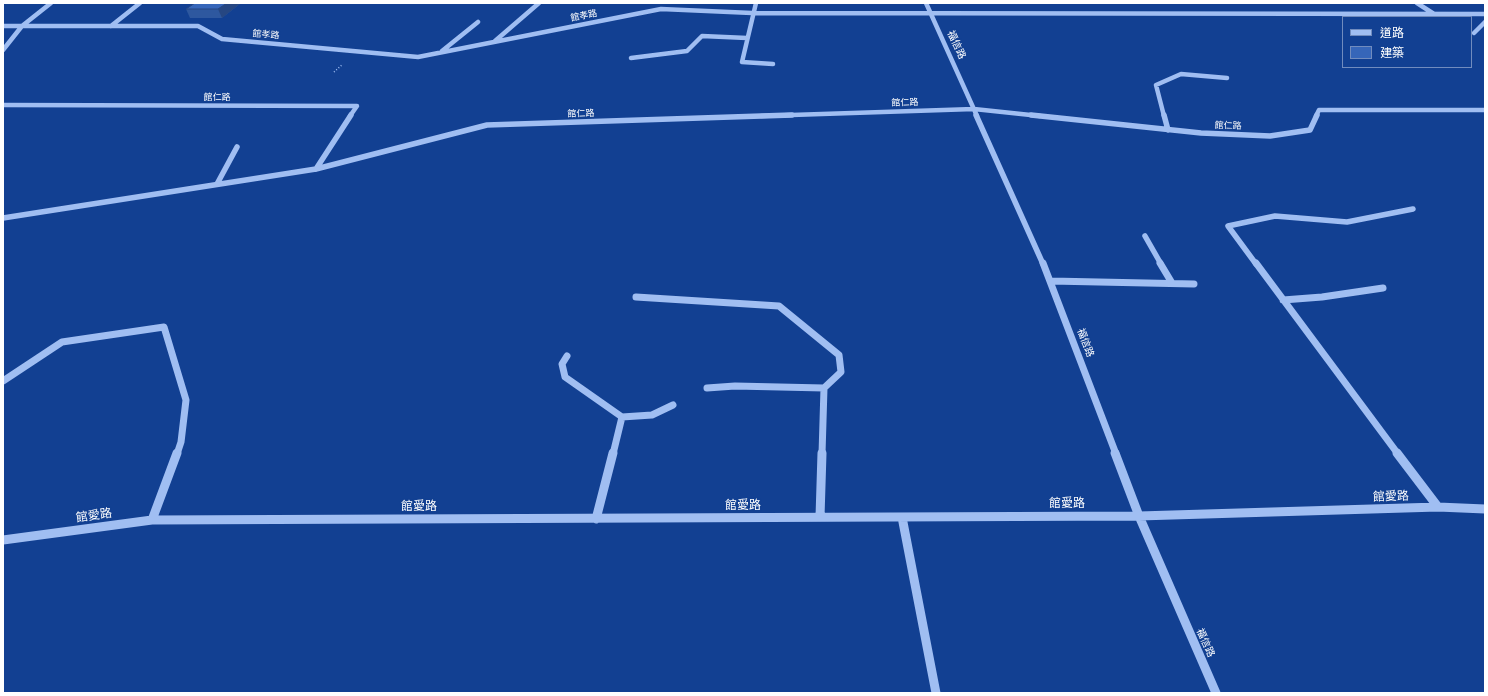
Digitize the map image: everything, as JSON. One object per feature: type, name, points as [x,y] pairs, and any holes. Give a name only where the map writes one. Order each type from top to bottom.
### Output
[{"type":"street","points":[[3,50],[22,26],[51,3]]},
{"type":"street","points":[[111,26],[140,3]]},
{"type":"street","points":[[494,42],[539,3]]},
{"type":"street","points":[[756,3],[752,13],[742,62],[773,64]]},
{"type":"street","name":"福信路","points":[[926,3],[1051,281],[1139,516],[1216,693]]},
{"type":"street","points":[[1417,3],[1434,14]]},
{"type":"street","name":"館孝路","points":[[3,26],[198,26],[222,39],[418,57],[661,9],[752,13],[1485,14]]},
{"type":"street","points":[[440,52],[478,22]]},
{"type":"street","points":[[1474,33],[1485,22]]},
{"type":"street","points":[[631,58],[687,51],[702,36],[747,38]]},
{"type":"street","points":[[1168,130],[1156,85],[1181,74],[1227,78]]},
{"type":"street","name":"館仁路","points":[[3,105],[357,106],[316,169]]},
{"type":"street","name":"館仁路","points":[[3,218],[316,169],[487,125],[974,109],[1200,133],[1270,136],[1310,130],[1319,110],[1485,110]]},
{"type":"street","points":[[217,184],[237,147]]},
{"type":"street","points":[[1413,209],[1347,222],[1275,216],[1228,226],[1438,507]]},
{"type":"street","points":[[1145,236],[1172,283]]},
{"type":"street","points":[[1051,281],[1194,284]]},
{"type":"street","points":[[1283,300],[1322,297],[1383,288]]},
{"type":"street","points":[[636,297],[779,306],[839,355],[841,372],[824,388],[735,386],[707,388]]},
{"type":"street","points":[[3,381],[62,342],[164,328],[186,400],[181,442],[152,520]]},
{"type":"street","points":[[567,356],[562,364],[565,377],[622,417],[652,415],[673,405]]},
{"type":"street","points":[[820,517],[824,388]]},
{"type":"street","points":[[596,519],[622,417]]},
{"type":"street","name":"館愛路","points":[[3,540],[152,520],[1139,516],[1438,507],[1485,509]]},
{"type":"street","points":[[902,517],[936,693]]},
{"type":"building","points":[[195,3],[227,3],[218,9],[186,9]]}]
